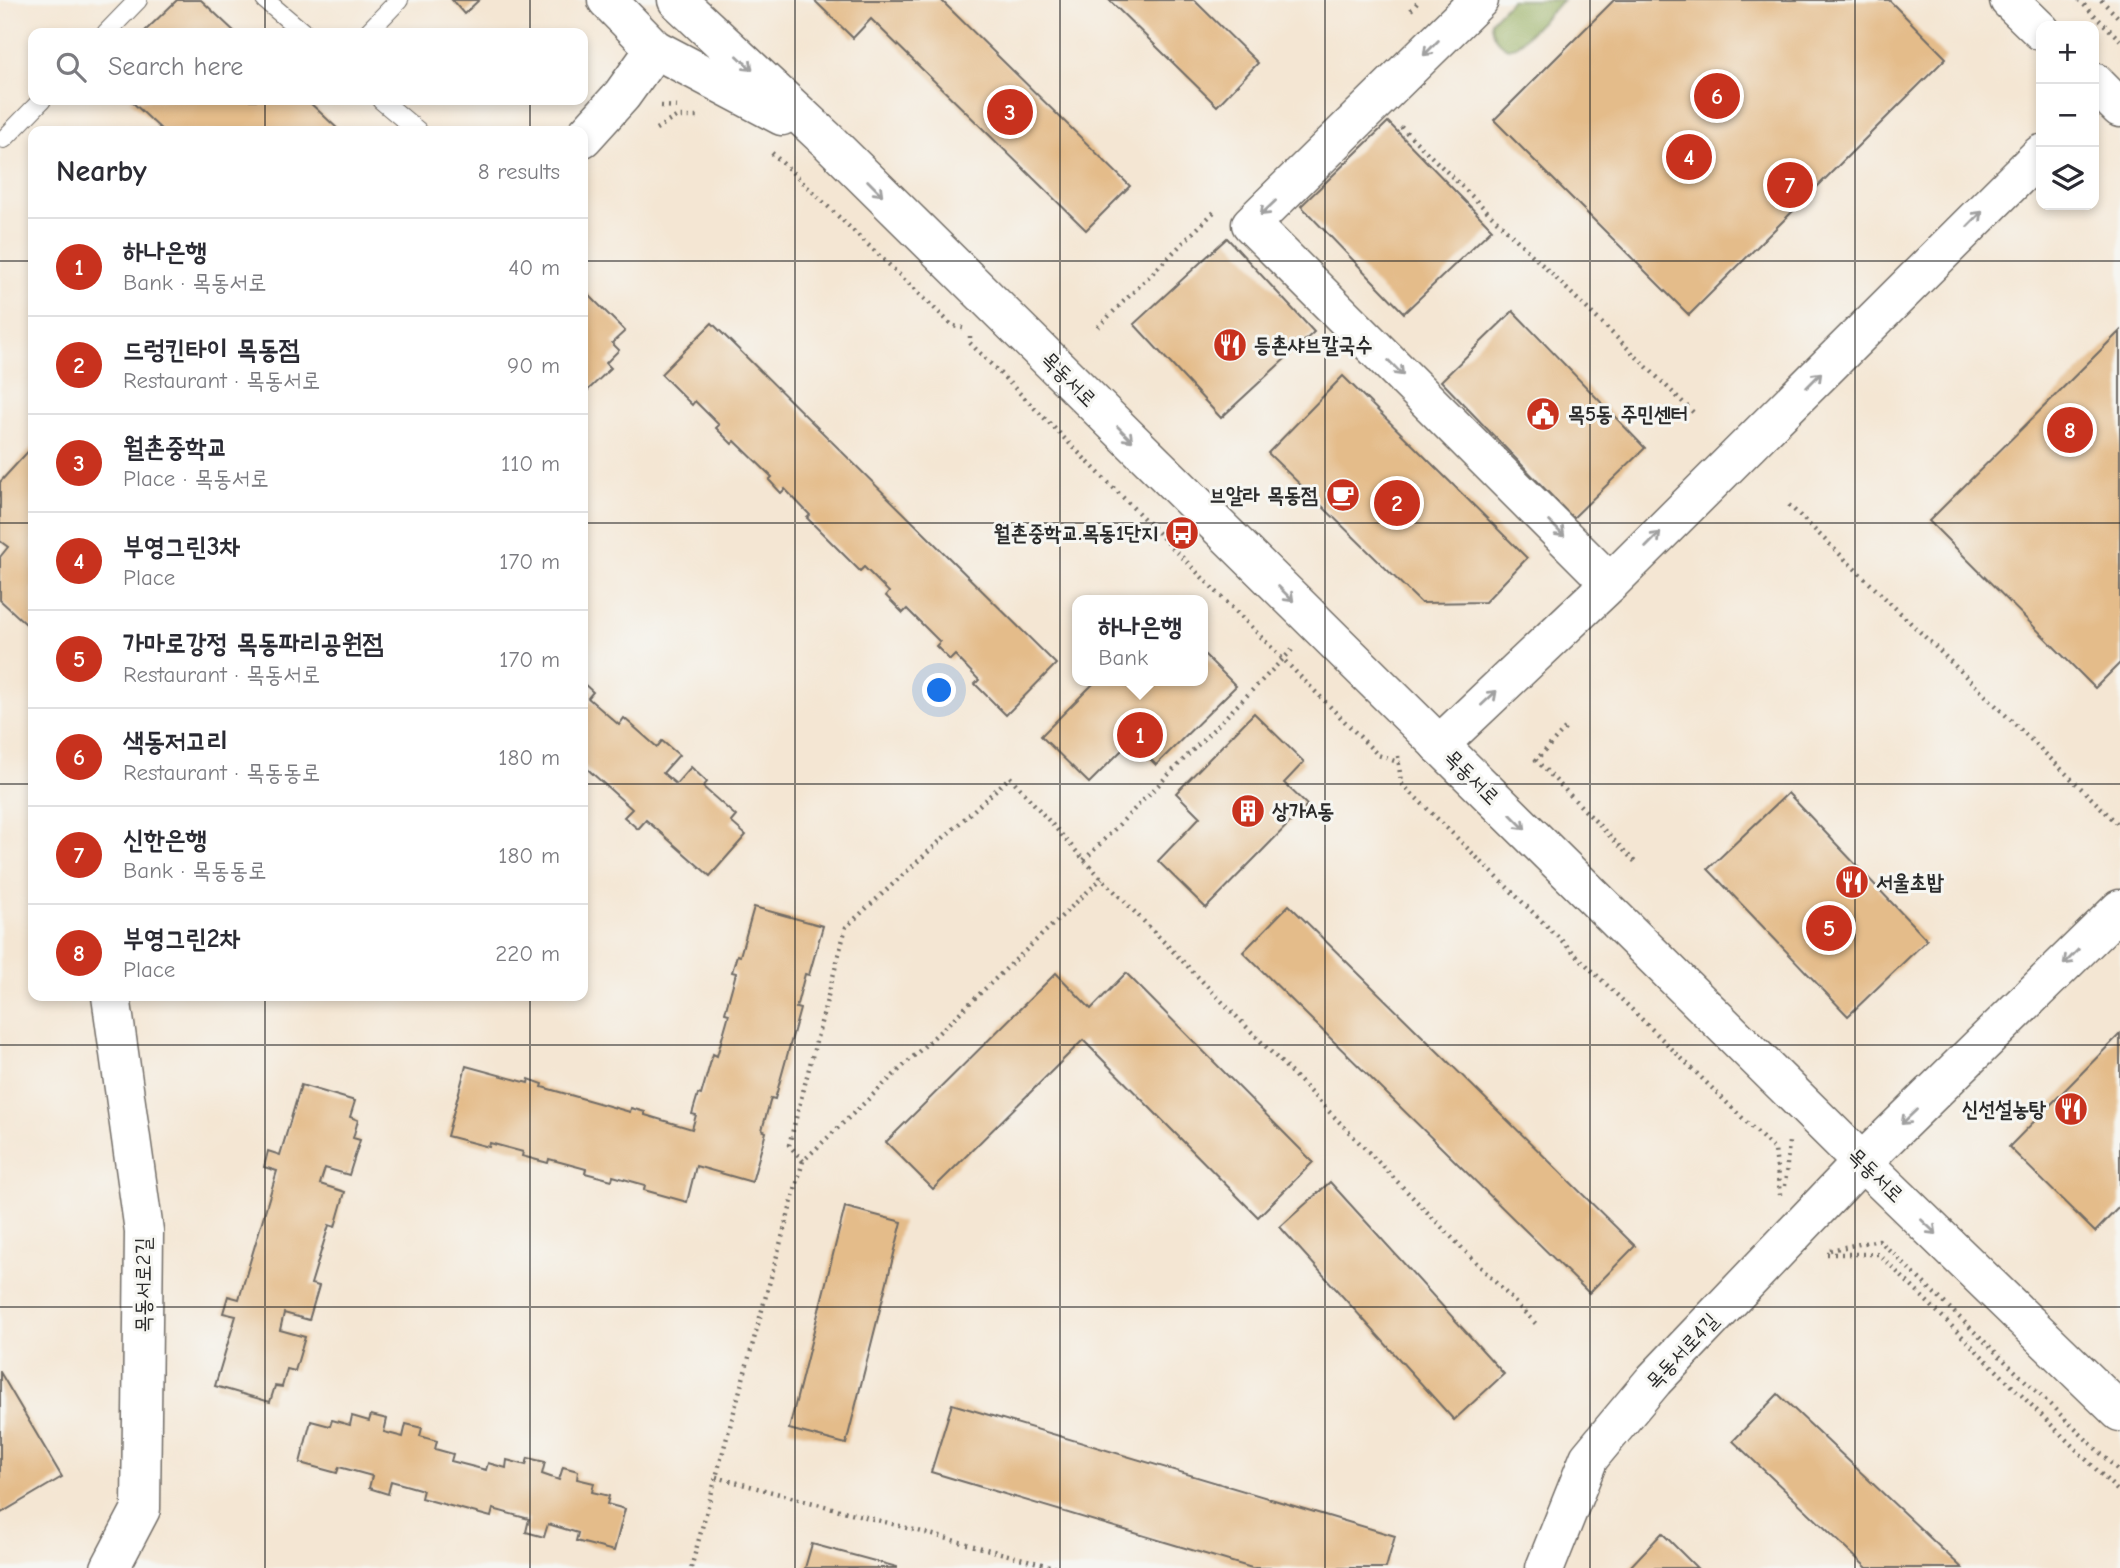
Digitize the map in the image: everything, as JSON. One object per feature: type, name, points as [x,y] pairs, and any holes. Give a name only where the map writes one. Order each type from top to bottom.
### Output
[{"type":"street","name":"목동서로","points":[[607,0],[655,49],[827,140]]},
{"type":"street","name":"목동서로","points":[[677,0],[700,14],[827,140],[1425,756],[1862,1162],[2120,1412]]},
{"type":"street","points":[[1479,0],[1251,224],[1610,583]]},
{"type":"street","points":[[2009,0],[2036,26]]},
{"type":"street","points":[[588,132],[622,95],[655,49]]},
{"type":"street","points":[[1425,756],[1610,583],[2036,159]]},
{"type":"street","name":"목동서로4길","points":[[1545,1568],[1589,1458],[1654,1380],[1862,1162],[2120,909]]},
{"type":"street","name":"목동서로2길","points":[[110,1568],[141,1509],[144,1231],[112,1001]]},
{"type":"lane","points":[[111,28],[138,0]]},
{"type":"lane","points":[[265,0],[298,28]]},
{"type":"lane","points":[[372,28],[398,0]]},
{"type":"lane","points":[[4,139],[37,105]]},
{"type":"lane","points":[[387,105],[412,126]]},
{"type":"path","points":[[2079,0],[2120,40]]},
{"type":"path","points":[[2101,0],[2120,19]]},
{"type":"path","points":[[653,106],[692,107]]},
{"type":"path","points":[[1400,126],[1696,415]]},
{"type":"path","points":[[971,329],[970,343],[1378,755],[1399,762],[1425,756]]},
{"type":"path","points":[[1789,505],[2120,826]]},
{"type":"path","points":[[1084,860],[1292,649],[1302,658]]},
{"type":"path","points":[[1565,729],[1536,760],[1638,865]]},
{"type":"path","points":[[1398,753],[1401,783],[1775,1150],[1782,1198],[1789,1138]]},
{"type":"path","points":[[803,1161],[789,1145],[846,927],[1010,777],[1084,860],[1538,1326]]},
{"type":"path","points":[[691,1568],[803,1161],[1102,878]]},
{"type":"path","points":[[2120,1472],[1879,1240],[1825,1252],[1879,1254],[2120,1493]]},
{"type":"path","points":[[716,1477],[1057,1568]]},
{"type":"green space","points":[[1511,0],[1563,0],[1516,46],[1508,48],[1495,38],[1491,21]]},
{"type":"building","points":[[177,0],[201,0],[231,28],[148,28]]},
{"type":"building","points":[[452,0],[479,0],[464,14]]},
{"type":"building","points":[[814,0],[941,0],[1130,186],[1086,230],[871,19],[853,38]]},
{"type":"building","points":[[1109,0],[1194,0],[1258,63],[1217,106]]},
{"type":"building","points":[[1614,0],[1889,0],[1946,58],[1689,315],[1494,120]]},
{"type":"building","points":[[135,105],[312,105],[335,126],[158,126]]},
{"type":"building","points":[[1388,122],[1492,229],[1404,313],[1301,206]]},
{"type":"building","points":[[1227,238],[1314,332],[1221,418],[1134,324]]},
{"type":"building","points":[[588,294],[625,331],[612,343],[619,350],[606,363],[611,368],[588,390]]},
{"type":"building","name":"목5동 주민센터","points":[[1513,311],[1645,448],[1573,518],[1441,381]]},
{"type":"building","points":[[712,323],[1056,664],[1006,715],[975,684],[979,680],[955,655],[950,660],[936,646],[940,642],[907,609],[903,613],[886,596],[889,592],[864,567],[860,571],[807,518],[810,515],[785,489],[781,493],[769,480],[772,477],[735,441],[732,444],[716,428],[719,425],[695,401],[692,405],[661,374]]},
{"type":"building","points":[[2120,331],[2120,663],[2095,688],[1929,521]]},
{"type":"building","points":[[1343,376],[1527,558],[1485,602],[1421,603],[1268,453]]},
{"type":"building","points":[[28,451],[28,625],[0,600],[0,557],[8,547],[0,541],[0,482]]},
{"type":"building","points":[[1208,658],[1236,686],[1156,765],[1132,740],[1089,783],[1041,736],[1091,686],[1208,686]]},
{"type":"building","points":[[588,698],[619,725],[624,718],[657,747],[662,741],[679,755],[663,773],[676,784],[691,767],[707,782],[703,787],[736,816],[731,822],[746,835],[710,876],[646,820],[638,829],[624,817],[632,809],[588,769]]},
{"type":"building","name":"상가A동","points":[[1254,713],[1304,762],[1284,783],[1307,805],[1206,908],[1158,861],[1200,817],[1176,793]]},
{"type":"building","points":[[1788,793],[1927,940],[1848,1016],[1708,869]]},
{"type":"building","points":[[1289,905],[1635,1246],[1589,1293],[1243,952]]},
{"type":"building","points":[[754,907],[823,926],[809,975],[805,974],[796,1008],[800,1009],[775,1099],[771,1098],[762,1130],[766,1132],[752,1182],[696,1166],[687,1202],[644,1190],[645,1185],[613,1176],[612,1180],[585,1173],[586,1169],[549,1159],[548,1163],[522,1156],[523,1152],[490,1143],[489,1147],[447,1136],[466,1066],[528,1083],[529,1079],[543,1084],[542,1087],[630,1112],[631,1108],[692,1129],[696,1115],[692,1114],[698,1094],[701,1095],[713,1054],[717,1056],[729,1014],[725,1013],[736,973],[732,972],[737,955],[740,956]]},
{"type":"building","points":[[1056,973],[1091,1009],[1126,973],[1313,1162],[1258,1217],[1083,1040],[933,1189],[886,1142]]},
{"type":"building","points":[[2120,1034],[2120,1206],[2095,1232],[2009,1147]]},
{"type":"building","points":[[301,1085],[355,1101],[350,1117],[358,1120],[353,1138],[360,1140],[349,1175],[325,1168],[320,1184],[345,1192],[335,1227],[329,1225],[311,1284],[319,1286],[309,1320],[284,1313],[280,1330],[305,1337],[295,1371],[287,1369],[282,1387],[275,1386],[270,1402],[215,1386],[236,1316],[223,1313],[228,1296],[239,1299],[277,1171],[264,1167],[268,1151],[280,1155]]},
{"type":"building","points":[[1330,1182],[1504,1374],[1454,1420],[1280,1227]]},
{"type":"building","points":[[845,1207],[902,1222],[846,1444],[789,1429]]},
{"type":"building","points":[[0,1372],[62,1477],[1,1513],[0,1511]]},
{"type":"building","points":[[1778,1394],[1962,1568],[1867,1568],[1733,1441]]},
{"type":"building","points":[[952,1404],[1395,1536],[1386,1568],[1252,1568],[931,1472]]},
{"type":"building","points":[[371,1415],[387,1419],[384,1432],[403,1437],[406,1424],[422,1428],[420,1436],[437,1441],[435,1449],[453,1454],[451,1461],[486,1470],[488,1463],[506,1468],[507,1460],[526,1465],[528,1458],[545,1462],[542,1474],[559,1480],[563,1467],[578,1471],[577,1479],[594,1483],[592,1492],[609,1496],[607,1504],[625,1509],[614,1551],[576,1541],[578,1533],[548,1524],[544,1537],[526,1532],[529,1519],[493,1509],[491,1517],[421,1498],[423,1490],[391,1481],[388,1494],[369,1488],[372,1476],[339,1467],[337,1473],[300,1463],[311,1421],[330,1426],[332,1420],[350,1425],[352,1416],[369,1421]]},
{"type":"building","points":[[1662,1533],[1697,1568],[1629,1568]]},
{"type":"building","points":[[812,1544],[897,1567],[897,1568],[805,1568]]},
{"type":"place","name":"색동저고리","points":[[1717,96]]},
{"type":"place","name":"월촌중학교","points":[[1010,112]]},
{"type":"place","name":"부영그린3차","points":[[1689,157]]},
{"type":"place","name":"신한은행","points":[[1790,185]]},
{"type":"place","name":"등촌샤브칼국수","points":[[1230,345]]},
{"type":"place","name":"목5동 주민센터","points":[[1543,414]]},
{"type":"place","name":"부영그린2차","points":[[2070,430]]},
{"type":"place","name":"브알라 목동점","points":[[1343,495]]},
{"type":"place","name":"드렁킨타이 목동점","points":[[1397,503]]},
{"type":"place","name":"월촌중학교.목동1단지","points":[[1182,533]]},
{"type":"place","name":"하나은행","points":[[1140,735]]},
{"type":"place","name":"상가A동","points":[[1248,811]]},
{"type":"place","name":"서울초밥","points":[[1852,882]]},
{"type":"place","name":"가마로강정 목동파리공원점","points":[[1829,928]]},
{"type":"place","name":"신선설농탕","points":[[2071,1109]]}]
